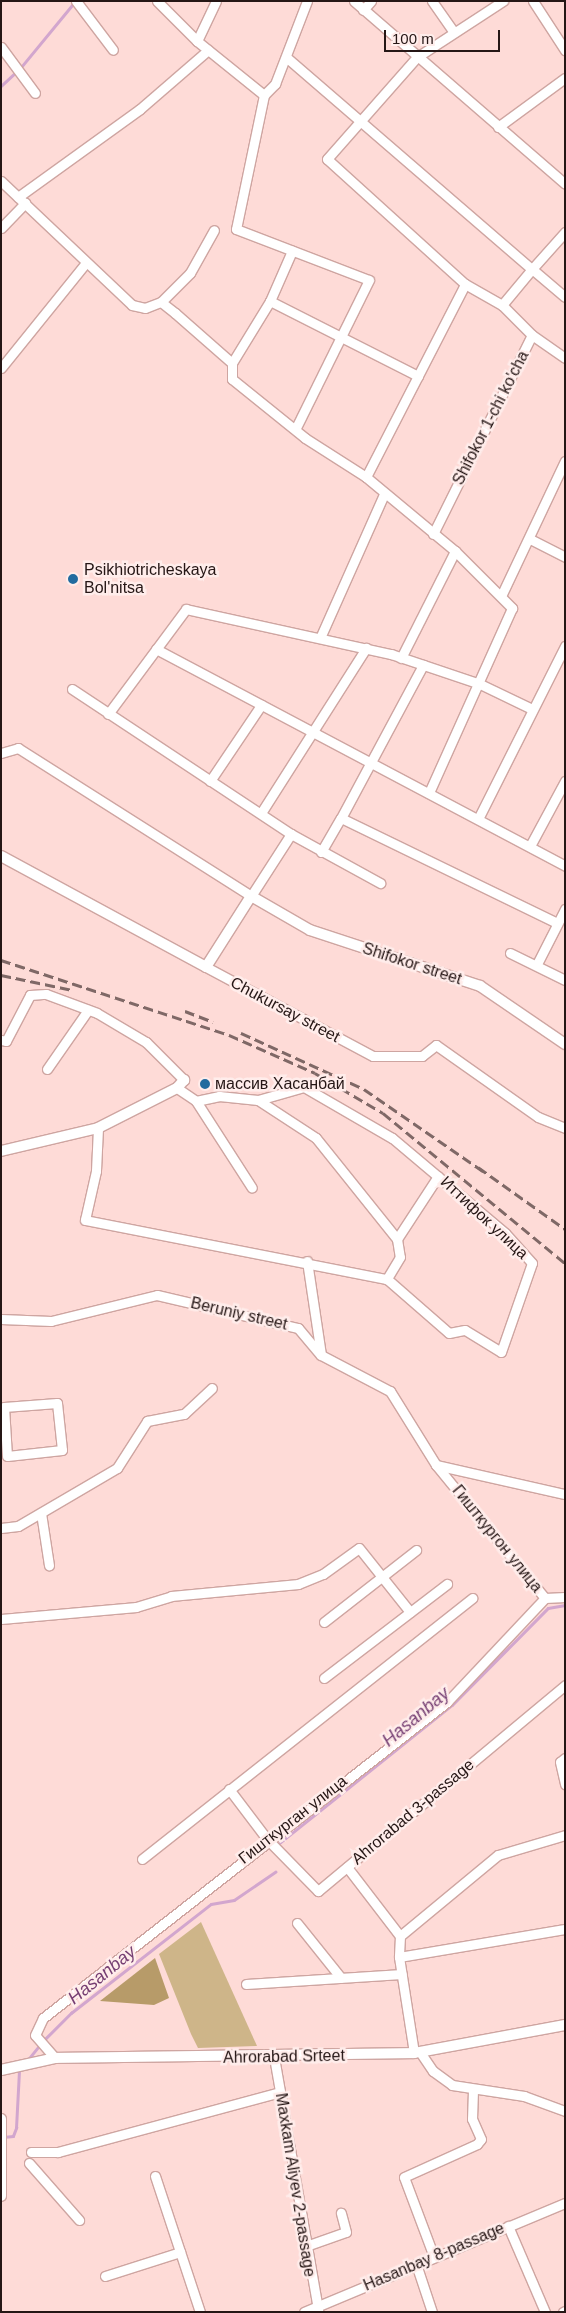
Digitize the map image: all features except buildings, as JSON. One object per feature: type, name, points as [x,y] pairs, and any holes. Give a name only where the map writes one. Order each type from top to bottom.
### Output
[{"type":"street","points":[[76,1],[113,50]]},
{"type":"street","points":[[157,1],[197,41],[264,95]]},
{"type":"street","points":[[197,41],[216,1]]},
{"type":"street","points":[[296,428],[369,280],[236,229],[264,95],[275,84],[307,1]]},
{"type":"street","points":[[354,1],[416,57],[565,184]]},
{"type":"street","points":[[363,10],[371,1]]},
{"type":"street","points":[[432,1],[452,30]]},
{"type":"street","points":[[359,121],[416,57],[452,30],[503,1]]},
{"type":"street","points":[[532,1],[565,50]]},
{"type":"street","points":[[1,48],[35,93]]},
{"type":"street","points":[[1,228],[22,200],[140,109],[208,50]]},
{"type":"street","points":[[286,57],[565,297]]},
{"type":"street","points":[[498,127],[565,78]]},
{"type":"street","name":"Shifokor 1-chi ko'cha","points":[[359,121],[327,159],[465,284],[504,307],[532,335],[433,534]]},
{"type":"street","points":[[1,182],[81,255],[85,264],[132,305],[146,308],[161,302],[190,273],[214,230]]},
{"type":"street","points":[[504,307],[532,269],[565,232]]},
{"type":"street","points":[[292,251],[270,301],[232,363],[232,379],[296,428],[366,477],[384,494],[455,551],[502,594],[512,608],[480,684],[429,793]]},
{"type":"street","points":[[1,368],[85,264]]},
{"type":"street","points":[[366,477],[465,284]]},
{"type":"street","points":[[270,301],[418,376]]},
{"type":"street","points":[[161,302],[232,363]]},
{"type":"street","points":[[532,335],[565,358]]},
{"type":"street","points":[[502,594],[532,540],[565,461]]},
{"type":"street","points":[[320,638],[384,494]]},
{"type":"street","points":[[532,540],[565,557]]},
{"type":"street","points":[[401,658],[455,551]]},
{"type":"street","points":[[108,714],[186,609],[366,648],[401,658],[480,684],[532,709]]},
{"type":"street","points":[[478,819],[565,646]]},
{"type":"street","points":[[261,813],[366,648]]},
{"type":"street","points":[[156,649],[565,866]]},
{"type":"street","points":[[321,852],[423,665]]},
{"type":"street","points":[[72,690],[291,834],[380,883]]},
{"type":"street","points":[[210,781],[261,705]]},
{"type":"street","name":"Shifokor street","points":[[1,753],[18,748],[251,896],[310,930],[480,986],[565,1044]]},
{"type":"street","points":[[530,846],[565,781]]},
{"type":"street","points":[[341,818],[557,923]]},
{"type":"street","points":[[206,967],[291,834]]},
{"type":"street","name":"Chukursay street","points":[[1,856],[373,1056],[422,1056],[436,1045],[538,1117],[565,1128]]},
{"type":"street","points":[[537,964],[565,909]]},
{"type":"street","points":[[510,954],[537,964],[565,980]]},
{"type":"street","points":[[1,1040],[6,1041],[30,995],[46,994],[88,1010],[146,1042],[196,1101],[232,1163],[252,1188]]},
{"type":"street","points":[[47,1069],[88,1010]]},
{"type":"street","points":[[1,1151],[98,1128],[180,1084]]},
{"type":"street","name":"Иттифок улица","points":[[98,1128],[96,1172],[85,1220],[307,1261],[387,1279],[449,1333],[464,1330],[500,1352],[532,1263],[438,1176],[392,1138],[304,1087],[258,1100],[219,1096],[196,1101]]},
{"type":"street","name":"Иттифок улица","points":[[258,1100],[316,1138],[397,1239]]},
{"type":"street","points":[[387,1279],[400,1257],[397,1239],[438,1176]]},
{"type":"street","points":[[307,1261],[321,1355]]},
{"type":"street","name":"Beruniy street","points":[[1,1319],[51,1321],[158,1295],[298,1328],[321,1355],[390,1391],[436,1465]]},
{"type":"street","points":[[1,1528],[18,1526],[117,1468],[147,1421],[184,1414],[212,1388]]},
{"type":"street","points":[[58,1403],[62,1450],[7,1456],[3,1428],[4,1408],[58,1403]]},
{"type":"street","points":[[436,1465],[565,1494]]},
{"type":"street","name":"Гишткургон улица","points":[[436,1465],[545,1598],[565,1597]]},
{"type":"street","points":[[41,1513],[49,1565]]},
{"type":"street","points":[[1,1619],[136,1608],[171,1596],[298,1584],[323,1574],[359,1548],[410,1612]]},
{"type":"street","points":[[324,1622],[416,1550]]},
{"type":"street","points":[[324,1678],[447,1584]]},
{"type":"street","points":[[142,1859],[472,1598]]},
{"type":"street","name":"Гишткурган улица","points":[[55,2058],[35,2035],[43,2018],[267,1839],[447,1702],[545,1598]]},
{"type":"street","name":"Ahrorabad 3-passage","points":[[267,1839],[314,1891],[347,1867],[565,1686]]},
{"type":"street","points":[[565,1758],[560,1762],[565,1784]]},
{"type":"street","points":[[229,1790],[267,1839]]},
{"type":"street","points":[[400,1936],[498,1855],[565,1835]]},
{"type":"street","points":[[347,1867],[400,1936],[399,1957],[417,2052],[445,2082],[473,2089],[524,2096],[565,2111]]},
{"type":"street","points":[[297,1923],[341,1978]]},
{"type":"street","points":[[399,1957],[565,1928]]},
{"type":"street","points":[[246,1984],[402,1974]]},
{"type":"street","name":"Ahrorabad Srteet","points":[[1,2070],[21,2068],[55,2058],[274,2057],[417,2052],[565,2025]]},
{"type":"street","name":"Maxkam Aliyev 2-passage","points":[[274,2057],[317,2309]]},
{"type":"street","points":[[434,2257],[404,2177],[477,2144],[481,2139],[472,2119],[473,2089]]},
{"type":"street","points":[[31,2152],[58,2152],[280,2092]]},
{"type":"street","points":[[1,2119],[4,2176],[1,2196]]},
{"type":"street","points":[[29,2163],[79,2220]]},
{"type":"street","points":[[155,2176],[200,2312]]},
{"type":"street","name":"Hasanbay 8-passage","points":[[304,2312],[317,2309],[416,2264],[565,2203]]},
{"type":"street","points":[[306,2246],[346,2232],[341,2213]]},
{"type":"street","points":[[508,2226],[545,2312]]},
{"type":"street","points":[[105,2276],[180,2252]]},
{"type":"street","points":[[416,2264],[432,2312]]},
{"type":"shaded area","points":[[201,1922],[257,2046],[198,2048],[191,2034],[159,1954]]},
{"type":"shaded area","points":[[155,1958],[169,1998],[154,2005],[100,2001]]},
{"type":"waterway","points":[[22,66],[73,4]]},
{"type":"waterway","points":[[1,86],[15,73]]},
{"type":"waterway","name":"Hasanbay","points":[[277,1845],[452,1705],[548,1608],[565,1605]]},
{"type":"waterway","name":"Hasanbay","points":[[43,2041],[71,2013],[211,1904],[234,1900],[275,1872]]},
{"type":"waterway","name":"Hasanbay","points":[[26,2062],[40,2045]]},
{"type":"waterway","name":"Hasanbay","points":[[3,2137],[13,2136],[16,2128],[19,2070]]},
{"type":"railway","points":[[1,960],[229,1035],[315,1073],[383,1113],[565,1263]]},
{"type":"railway","points":[[1,975],[72,990]]},
{"type":"railway","points":[[185,1011],[213,1022]]},
{"type":"railway","points":[[241,1033],[364,1089],[483,1171]]},
{"type":"railway","points":[[478,1167],[565,1229]]},
{"type":"place","name":"Psikhiotricheskaya Bol'nitsa","points":[[73,579]]},
{"type":"place","name":"массив Хасанбай","points":[[205,1084]]}]
